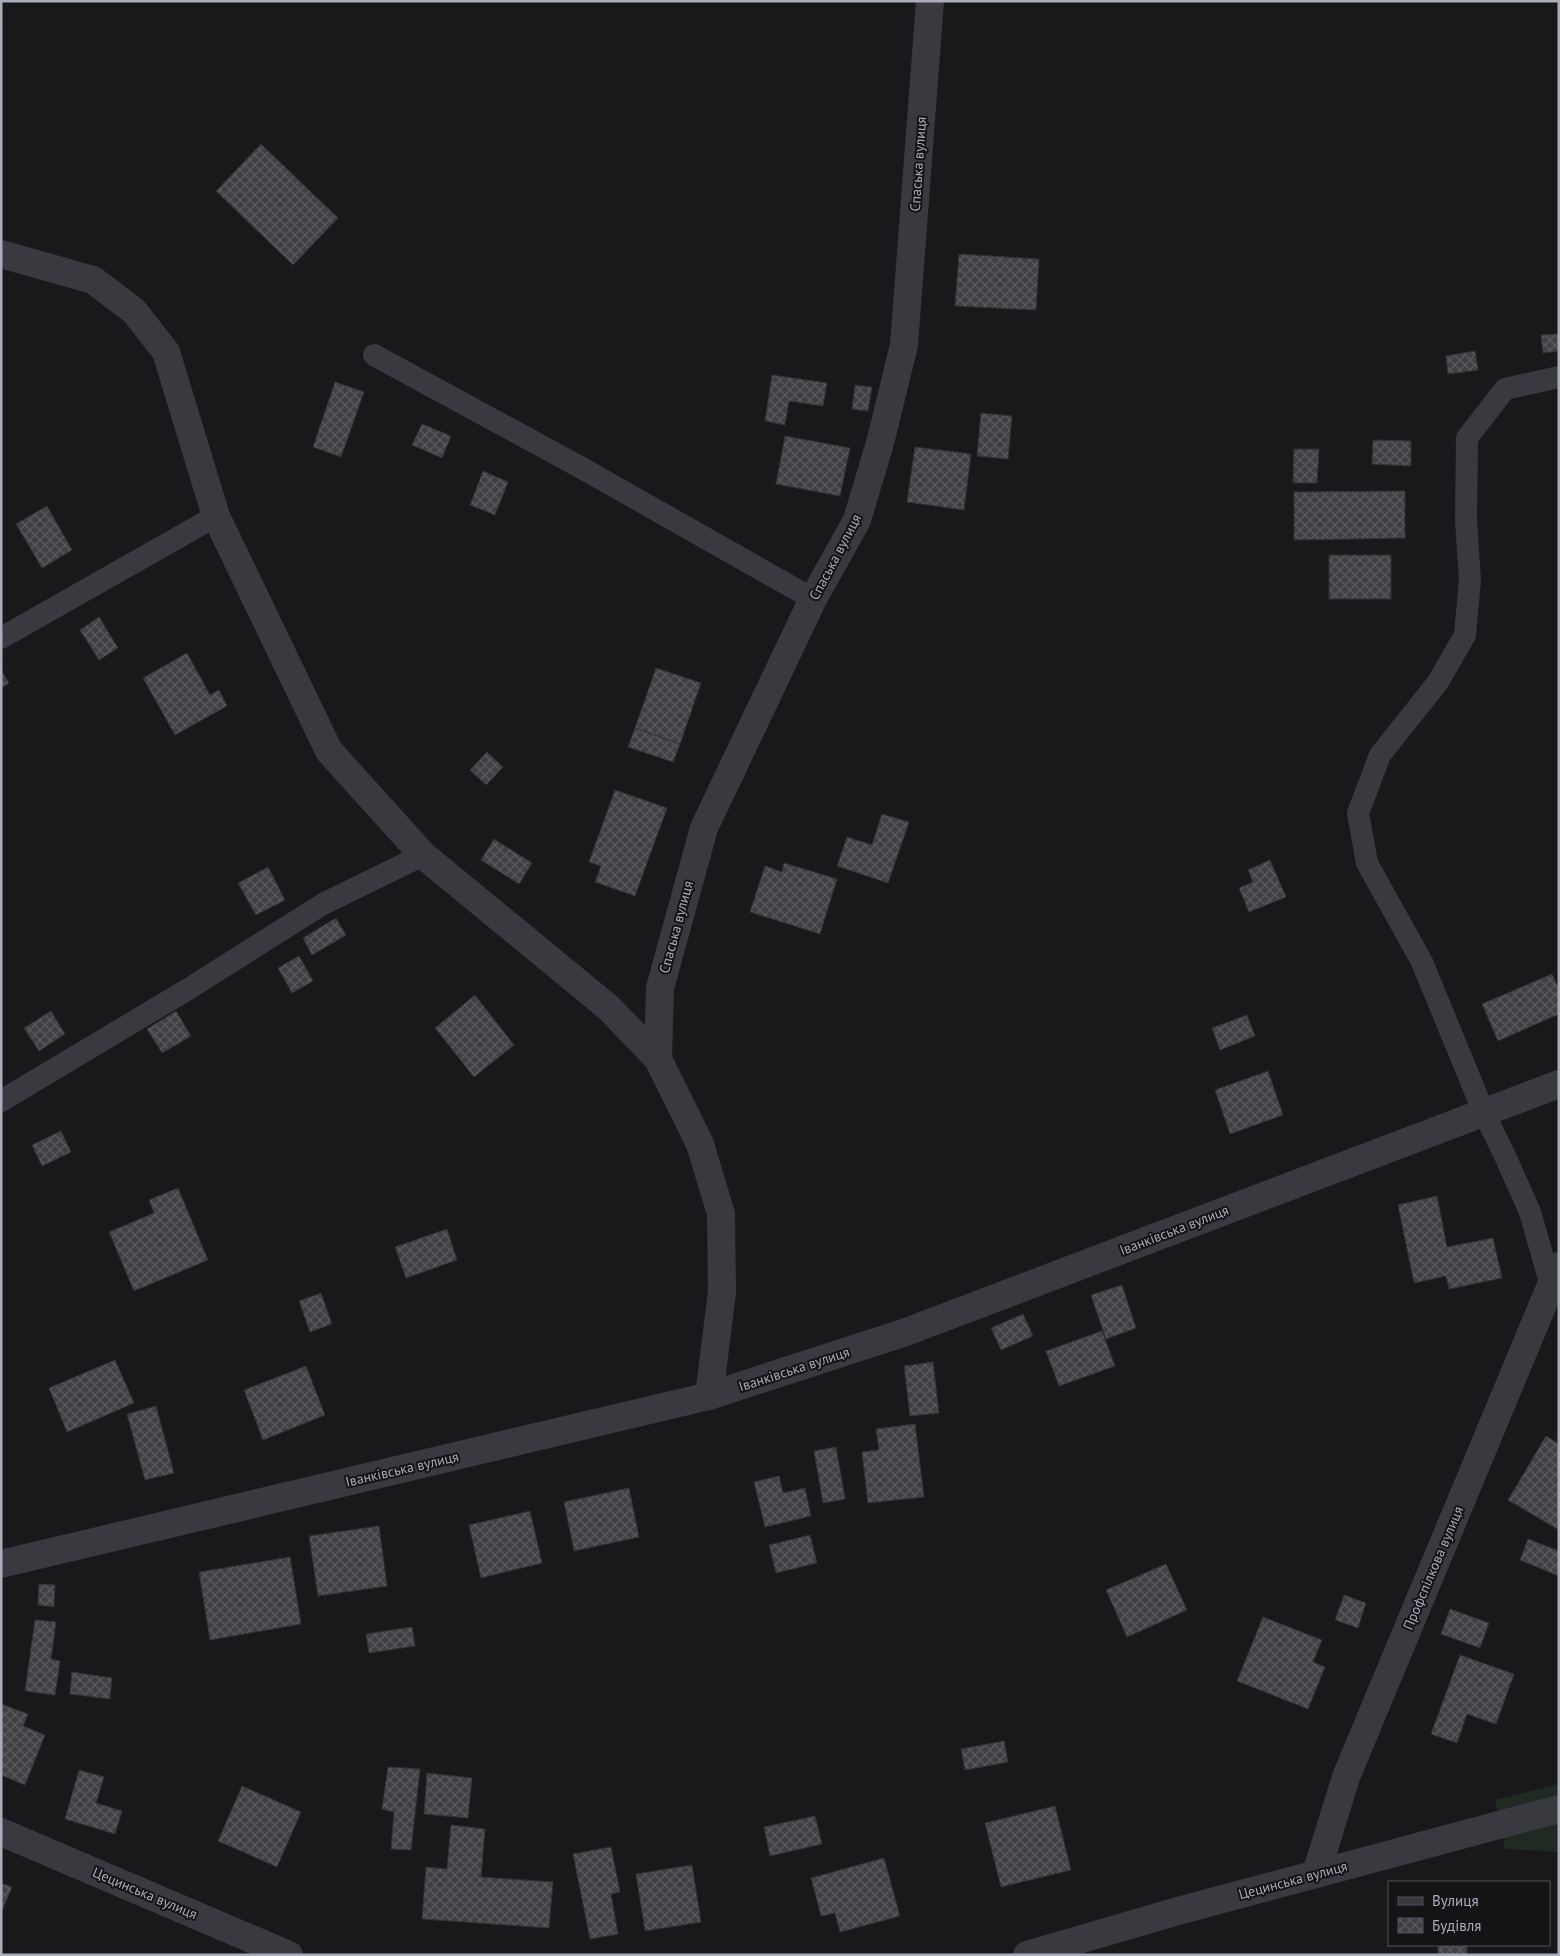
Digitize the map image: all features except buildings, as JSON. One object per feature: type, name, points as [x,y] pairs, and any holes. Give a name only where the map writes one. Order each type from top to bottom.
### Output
[{"type":"street","name":"Спаська вулиця","points":[[658,1059],[660,988],[704,828],[812,600],[857,520],[880,443],[904,345],[930,1]]},
{"type":"street","points":[[1,254],[93,280],[134,311],[166,352],[216,516],[329,751],[423,855],[609,1008],[658,1059],[700,1144],[721,1214],[722,1292],[709,1396]]},
{"type":"street","name":"Іванківська вулиця","points":[[1,1564],[709,1396],[906,1332],[1559,1084]]},
{"type":"street","name":"Профспілкова вулиця","points":[[1316,1874],[1346,1777],[1555,1276]]},
{"type":"street","name":"Цецинська вулиця","points":[[1027,1955],[1316,1874],[1559,1809]]},
{"type":"street","name":"Цецинська вулиця","points":[[1,1832],[286,1954]]},
{"type":"lane","points":[[374,355],[580,467],[812,600]]},
{"type":"lane","points":[[1555,1276],[1530,1212],[1506,1156],[1484,1112],[1422,962],[1367,863],[1358,813],[1380,754],[1438,682],[1465,635],[1470,580],[1466,520],[1467,438],[1505,389],[1559,377]]},
{"type":"lane","points":[[1,638],[216,516]]},
{"type":"lane","points":[[1,1101],[190,988],[323,904],[423,855]]},
{"type":"lane","points":[[1525,1818],[1559,1824]]},
{"type":"shaded area","points":[[1559,1784],[1559,1852],[1505,1849],[1495,1800]]}]
